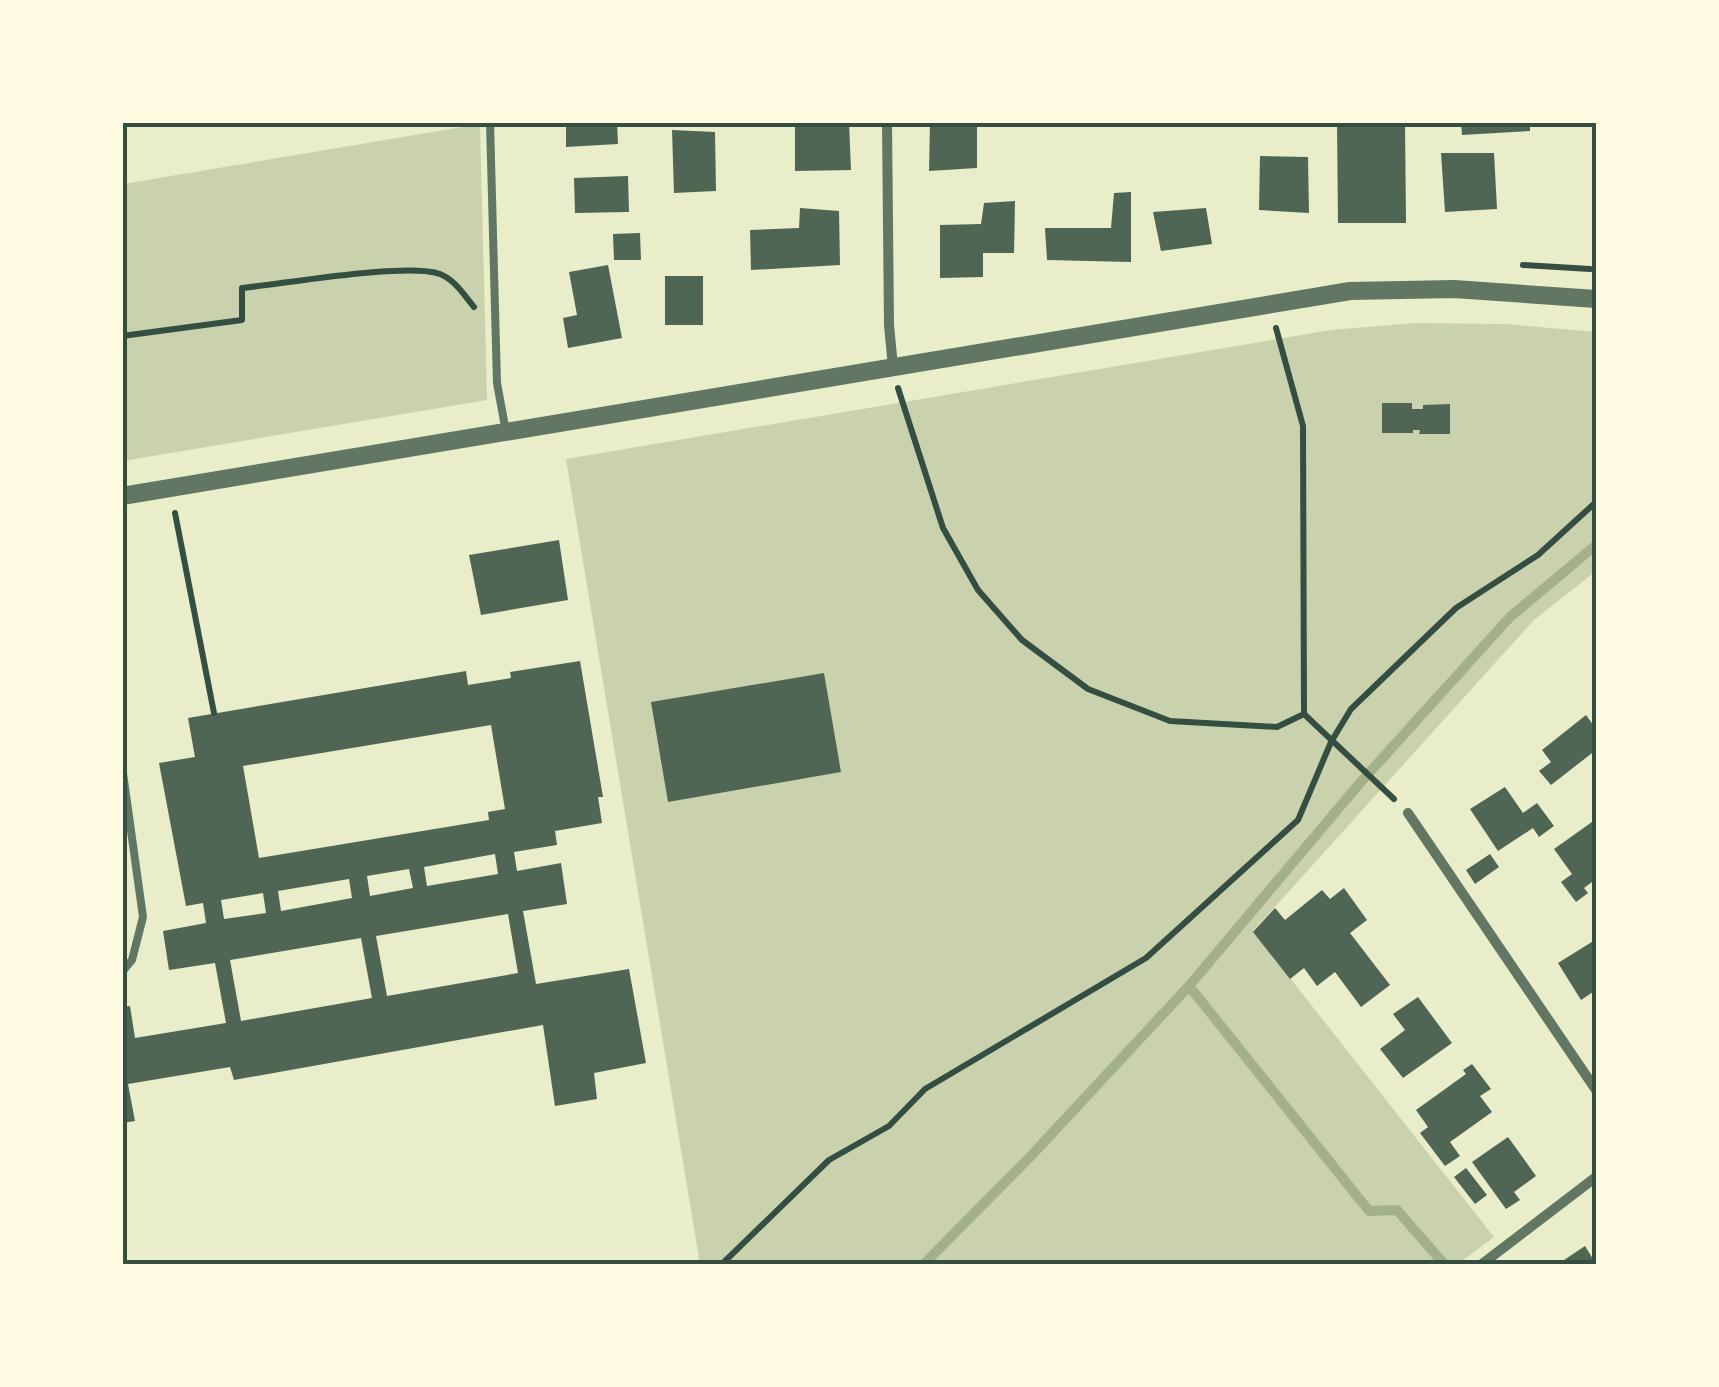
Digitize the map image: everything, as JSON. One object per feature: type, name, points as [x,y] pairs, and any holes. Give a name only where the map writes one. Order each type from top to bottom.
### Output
[{"type":"street","points":[[887,122],[888,325],[893,368]]},
{"type":"street","points":[[122,496],[1350,291],[1454,289],[1596,298]]},
{"type":"street","points":[[1408,814],[1596,1090]]},
{"type":"street","points":[[1482,1264],[1596,1177]]},
{"type":"lane","points":[[490,122],[498,383],[506,432]]},
{"type":"lane","points":[[122,766],[143,917],[132,960],[122,972]]},
{"type":"path","points":[[122,336],[242,320],[242,288],[401,271],[439,274],[456,284],[474,308],[481,327],[496,328]]},
{"type":"path","points":[[1270,303],[1303,426],[1304,714],[1377,782]]},
{"type":"path","points":[[893,368],[914,446],[943,528],[978,590],[1022,640],[1088,689],[1170,720],[1276,727],[1304,714]]},
{"type":"path","points":[[722,1264],[829,1160],[888,1126],[925,1090],[1146,958],[1298,820],[1331,742],[1351,709],[1456,608],[1538,554],[1596,502]]},
{"type":"path","points":[[174,513],[214,713]]},
{"type":"green space","points":[[480,124],[487,400],[123,461],[123,184]]},
{"type":"green space","points":[[1414,323],[1505,324],[1596,332],[1596,571],[1534,620],[1253,931],[1494,1237],[1458,1264],[700,1264],[566,459],[1331,330]]},
{"type":"building","points":[[566,122],[617,122],[618,144],[566,147]]},
{"type":"building","points":[[795,122],[849,122],[851,170],[795,171]]},
{"type":"building","points":[[930,122],[977,122],[977,168],[929,171]]},
{"type":"building","points":[[1337,122],[1405,122],[1406,223],[1338,223]]},
{"type":"building","points":[[1461,122],[1530,122],[1530,131],[1462,135]]},
{"type":"building","points":[[672,130],[715,132],[716,191],[674,193]]},
{"type":"building","points":[[1441,153],[1494,153],[1497,209],[1445,212]]},
{"type":"building","points":[[1260,156],[1308,157],[1309,213],[1259,210]]},
{"type":"building","points":[[628,176],[629,212],[575,213],[574,178]]},
{"type":"building","points":[[1131,192],[1131,262],[1047,260],[1045,228],[1111,228],[1114,193]]},
{"type":"building","points":[[1015,201],[1014,253],[983,253],[983,277],[940,278],[940,225],[981,224],[984,203]]},
{"type":"building","points":[[800,208],[839,211],[840,265],[751,270],[750,230],[799,228]]},
{"type":"building","points":[[1206,208],[1212,244],[1161,251],[1153,212]]},
{"type":"building","points":[[640,233],[641,260],[614,260],[613,234]]},
{"type":"building","points":[[608,265],[622,338],[568,348],[563,318],[577,315],[569,272]]},
{"type":"building","points":[[665,276],[703,276],[703,325],[665,325]]},
{"type":"building","points":[[1382,403],[1412,403],[1412,409],[1450,404],[1450,434],[1419,434],[1420,430],[1382,433]]},
{"type":"building","points":[[559,540],[568,600],[481,615],[469,555]]},
{"type":"building","points":[[580,661],[603,797],[598,797],[602,823],[555,831],[557,845],[514,852],[517,871],[561,863],[567,904],[523,911],[536,984],[629,969],[646,1063],[594,1073],[597,1099],[555,1106],[543,1025],[234,1080],[230,1067],[128,1084],[135,1121],[122,1123],[122,1007],[130,1006],[135,1038],[226,1023],[215,963],[169,970],[163,931],[206,923],[203,903],[186,906],[159,763],[195,757],[188,718],[466,671],[468,685],[511,678],[510,672]],"holes":[[[491,725],[505,809],[488,812],[489,820],[259,858],[243,766]],[[495,854],[498,874],[427,886],[424,867]],[[409,869],[413,888],[370,896],[367,876]],[[349,879],[352,898],[281,911],[278,891]],[[263,893],[266,913],[224,919],[221,900]],[[508,914],[518,973],[387,996],[376,936]],[[361,938],[372,998],[241,1021],[230,960]]]},
{"type":"building","points":[[824,673],[841,772],[668,802],[651,702]]},
{"type":"building","points":[[1586,715],[1596,729],[1596,750],[1551,785],[1539,771],[1551,762],[1542,750]]},
{"type":"building","points":[[1505,787],[1523,813],[1537,803],[1554,826],[1539,837],[1533,828],[1498,851],[1470,809]]},
{"type":"building","points":[[1592,822],[1596,829],[1596,879],[1584,888],[1588,893],[1576,902],[1561,882],[1572,874],[1554,849]]},
{"type":"building","points":[[1490,854],[1499,867],[1475,884],[1466,870]]},
{"type":"building","points":[[1344,888],[1367,920],[1350,933],[1390,985],[1361,1007],[1335,972],[1317,986],[1304,968],[1290,979],[1253,932],[1275,908],[1285,920],[1322,890],[1330,899]]},
{"type":"building","points":[[1595,940],[1596,990],[1581,1000],[1558,963]]},
{"type":"building","points":[[1418,997],[1452,1043],[1403,1078],[1380,1049],[1405,1030],[1393,1014]]},
{"type":"building","points":[[1472,1064],[1491,1089],[1480,1096],[1492,1112],[1450,1142],[1460,1156],[1445,1166],[1420,1133],[1428,1127],[1416,1110],[1466,1074],[1463,1070]]},
{"type":"building","points":[[1508,1137],[1536,1176],[1514,1192],[1520,1200],[1506,1209],[1472,1162]]},
{"type":"building","points":[[1466,1168],[1487,1195],[1475,1204],[1454,1177]]},
{"type":"building","points":[[1585,1246],[1596,1264],[1558,1264]]},
{"type":"waterway","points":[[924,1264],[1189,986],[1359,784],[1510,617],[1596,545]]},
{"type":"waterway","points":[[1189,986],[1369,1211],[1397,1210],[1444,1264]]}]
